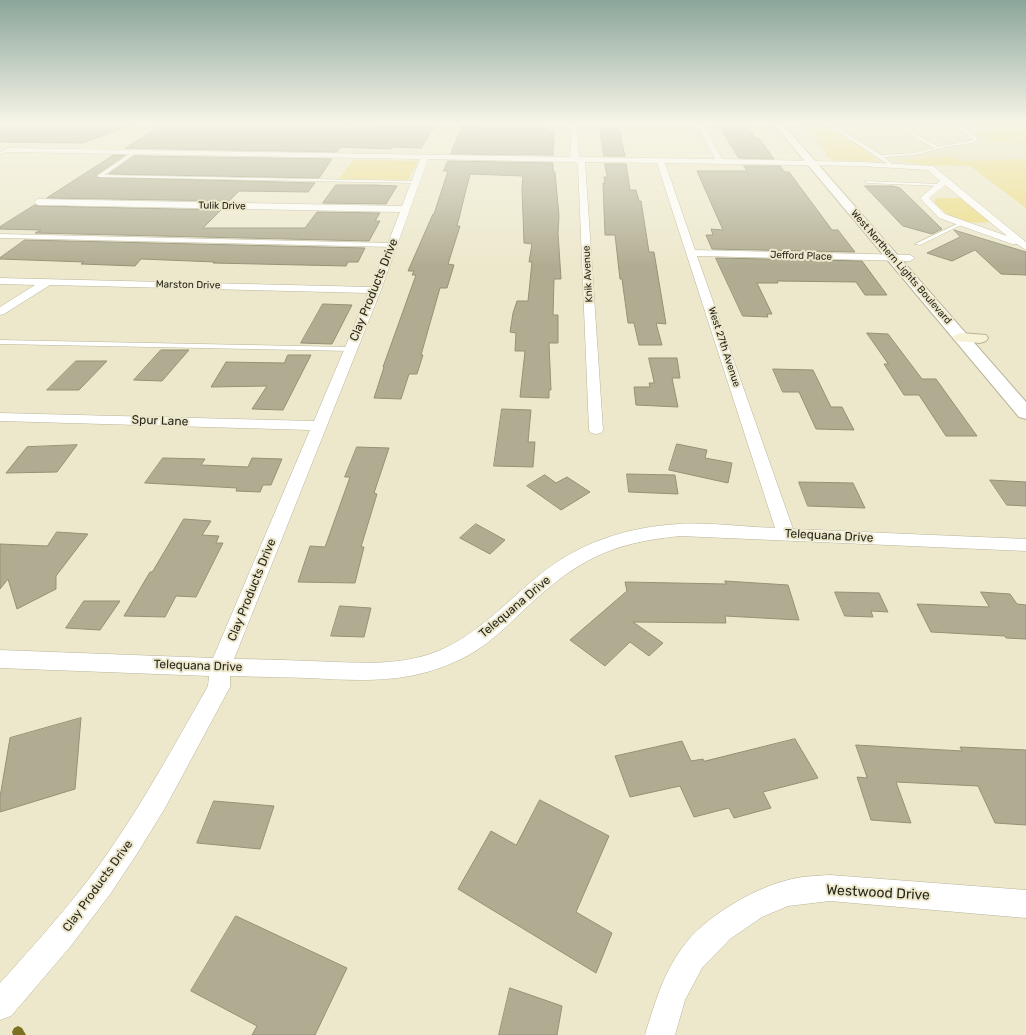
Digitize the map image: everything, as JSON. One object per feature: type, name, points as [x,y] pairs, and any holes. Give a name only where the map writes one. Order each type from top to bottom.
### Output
[{"type":"street","name":"Clay Products Drive","points":[[0,1005],[59,939],[116,865],[156,799],[219,687],[220,667],[375,290],[420,170]]},
{"type":"street","name":"Knik Avenue","points":[[582,170],[596,430]]},
{"type":"street","name":"West 27th Avenue","points":[[663,170],[786,534]]},
{"type":"street","name":"West Northern Lights Boulevard","points":[[817,170],[893,258],[975,338],[1026,413]]},
{"type":"street","name":"West Northern Lights Boulevard","points":[[832,170],[920,270]]},
{"type":"street","points":[[932,170],[942,183],[1025,246]]},
{"type":"street","points":[[942,183],[924,198],[942,216],[1025,246]]},
{"type":"street","name":"Tulik Drive","points":[[38,202],[405,209]]},
{"type":"street","name":"Jefford Place","points":[[692,253],[910,258]]},
{"type":"street","name":"Marston Drive","points":[[0,281],[375,290]]},
{"type":"street","points":[[0,312],[48,282]]},
{"type":"street","name":"Spur Lane","points":[[0,417],[319,426]]},
{"type":"street","name":"Telequana Drive","points":[[0,659],[220,667],[396,670],[428,664],[450,656],[472,643],[547,579],[575,559],[618,539],[647,533],[680,530],[1026,545]]},
{"type":"street","name":"Westwood Drive","points":[[660,1035],[672,995],[692,958],[720,929],[753,907],[788,894],[830,888],[1026,904]]},
{"type":"lane","points":[[107,170],[98,176],[415,182]]},
{"type":"lane","points":[[867,182],[942,183]]},
{"type":"lane","points":[[918,244],[961,224]]},
{"type":"lane","points":[[0,236],[392,245]]},
{"type":"lane","points":[[0,342],[351,349]]},
{"type":"shaded area","points":[[345,170],[413,170],[408,180],[339,179]]},
{"type":"shaded area","points":[[976,170],[1026,170],[1026,208]]},
{"type":"shaded area","points":[[963,198],[990,222],[966,222],[959,220],[946,213],[934,202],[935,199]]},
{"type":"building","points":[[90,170],[103,170],[96,175],[96,177],[315,183],[308,192],[239,191],[229,201],[47,198]]},
{"type":"building","points":[[114,170],[324,170],[319,178],[109,174]]},
{"type":"building","points":[[553,170],[553,172],[555,172],[559,216],[558,233],[561,279],[554,279],[553,315],[558,315],[558,343],[549,343],[551,390],[549,390],[549,398],[520,397],[525,351],[515,351],[516,333],[510,332],[513,313],[517,301],[528,301],[532,262],[529,262],[532,244],[524,243],[523,176],[470,174],[457,226],[460,226],[448,264],[454,265],[447,288],[440,288],[417,374],[409,374],[401,399],[374,398],[383,367],[416,275],[412,275],[414,271],[408,271],[434,214],[448,171],[444,171]]},
{"type":"building","points":[[606,170],[627,170],[630,190],[636,190],[639,201],[641,201],[649,252],[654,252],[666,324],[656,323],[662,345],[639,345],[634,323],[628,323],[622,279],[620,279],[615,235],[605,235],[603,183],[605,183],[604,177],[607,177]]},
{"type":"building","points":[[784,170],[789,172],[832,230],[838,230],[855,252],[712,249],[706,235],[713,235],[711,229],[723,230],[697,171]]},
{"type":"building","points":[[336,185],[397,186],[386,204],[323,203]]},
{"type":"building","points":[[865,186],[893,186],[900,188],[942,229],[932,234],[903,226]]},
{"type":"building","points":[[35,205],[221,210],[203,228],[305,228],[317,212],[380,213],[375,221],[380,221],[369,241],[35,233],[41,230],[0,229],[0,227]]},
{"type":"building","points":[[954,230],[1026,252],[1026,275],[1001,274],[975,250],[952,261],[927,253],[960,237]]},
{"type":"building","points":[[25,240],[365,248],[358,262],[348,262],[346,266],[213,263],[215,262],[141,259],[135,266],[81,264],[84,262],[0,259]]},
{"type":"building","points":[[716,258],[862,261],[887,295],[865,295],[856,282],[777,281],[778,283],[757,283],[772,314],[767,314],[768,317],[743,316]]},
{"type":"building","points":[[323,304],[352,305],[332,344],[301,343]]},
{"type":"building","points":[[867,333],[888,334],[922,379],[936,379],[977,436],[946,436],[919,395],[904,395],[884,364],[888,364]]},
{"type":"building","points":[[161,350],[189,350],[162,381],[134,380]]},
{"type":"building","points":[[288,355],[311,355],[283,410],[252,409],[267,386],[211,387],[226,362],[284,363]]},
{"type":"building","points":[[649,358],[677,358],[680,378],[672,378],[678,407],[636,405],[634,387],[650,387],[649,383],[654,383]]},
{"type":"building","points":[[76,361],[107,361],[79,390],[47,390]]},
{"type":"building","points":[[773,369],[813,370],[831,407],[842,407],[854,430],[816,429],[799,392],[783,392]]},
{"type":"building","points":[[502,409],[531,410],[528,442],[535,442],[533,467],[494,466]]},
{"type":"building","points":[[677,444],[707,450],[705,458],[732,463],[728,483],[669,470]]},
{"type":"building","points":[[77,445],[57,472],[6,473],[27,447]]},
{"type":"building","points":[[357,447],[389,448],[374,493],[377,494],[361,547],[364,547],[355,583],[298,582],[310,546],[325,547],[350,477],[345,477]]},
{"type":"building","points":[[163,458],[205,459],[201,465],[248,467],[252,458],[282,459],[271,485],[263,485],[260,492],[236,491],[237,488],[145,483]]},
{"type":"building","points":[[627,474],[675,475],[678,494],[629,492]]},
{"type":"building","points":[[545,475],[556,483],[567,477],[590,492],[561,510],[527,486]]},
{"type":"building","points":[[990,480],[1026,482],[1026,506],[1007,505]]},
{"type":"building","points":[[799,482],[853,483],[865,508],[808,506]]},
{"type":"building","points":[[184,519],[211,521],[202,535],[219,536],[216,543],[223,543],[196,597],[176,596],[165,617],[124,616],[150,572],[152,572]]},
{"type":"building","points":[[476,524],[505,540],[490,554],[460,538]]},
{"type":"building","points":[[57,532],[88,534],[56,576],[56,589],[17,609],[8,579],[0,589],[0,544],[47,546]]},
{"type":"building","points":[[725,581],[788,585],[799,620],[725,616],[726,623],[633,622],[663,643],[649,656],[630,642],[605,666],[570,640],[627,591],[625,582],[726,584]]},
{"type":"building","points":[[835,592],[879,593],[888,612],[871,611],[873,617],[845,616]]},
{"type":"building","points":[[981,592],[1010,594],[1017,604],[1026,605],[1026,639],[1006,638],[1005,636],[931,632],[917,604],[989,607]]},
{"type":"building","points":[[84,601],[120,601],[100,630],[66,628]]},
{"type":"building","points":[[340,606],[371,608],[364,637],[331,636]]},
{"type":"building","points":[[81,718],[75,789],[0,812],[0,797],[10,738]]},
{"type":"building","points":[[795,739],[818,778],[763,792],[771,808],[734,818],[729,808],[694,817],[680,786],[630,797],[615,756],[682,741],[691,761],[703,759],[704,761]]},
{"type":"building","points":[[856,745],[962,751],[960,747],[1026,750],[1026,825],[995,823],[978,786],[896,782],[911,823],[871,820],[857,777],[867,778]]},
{"type":"building","points":[[540,800],[609,836],[576,912],[612,933],[596,973],[458,889],[491,831],[516,845]]},
{"type":"building","points":[[214,801],[274,806],[260,849],[197,843]]},
{"type":"building","points":[[236,916],[347,968],[315,1035],[252,1035],[257,1026],[191,991]]},
{"type":"building","points":[[510,988],[562,1006],[557,1035],[499,1035]]}]
